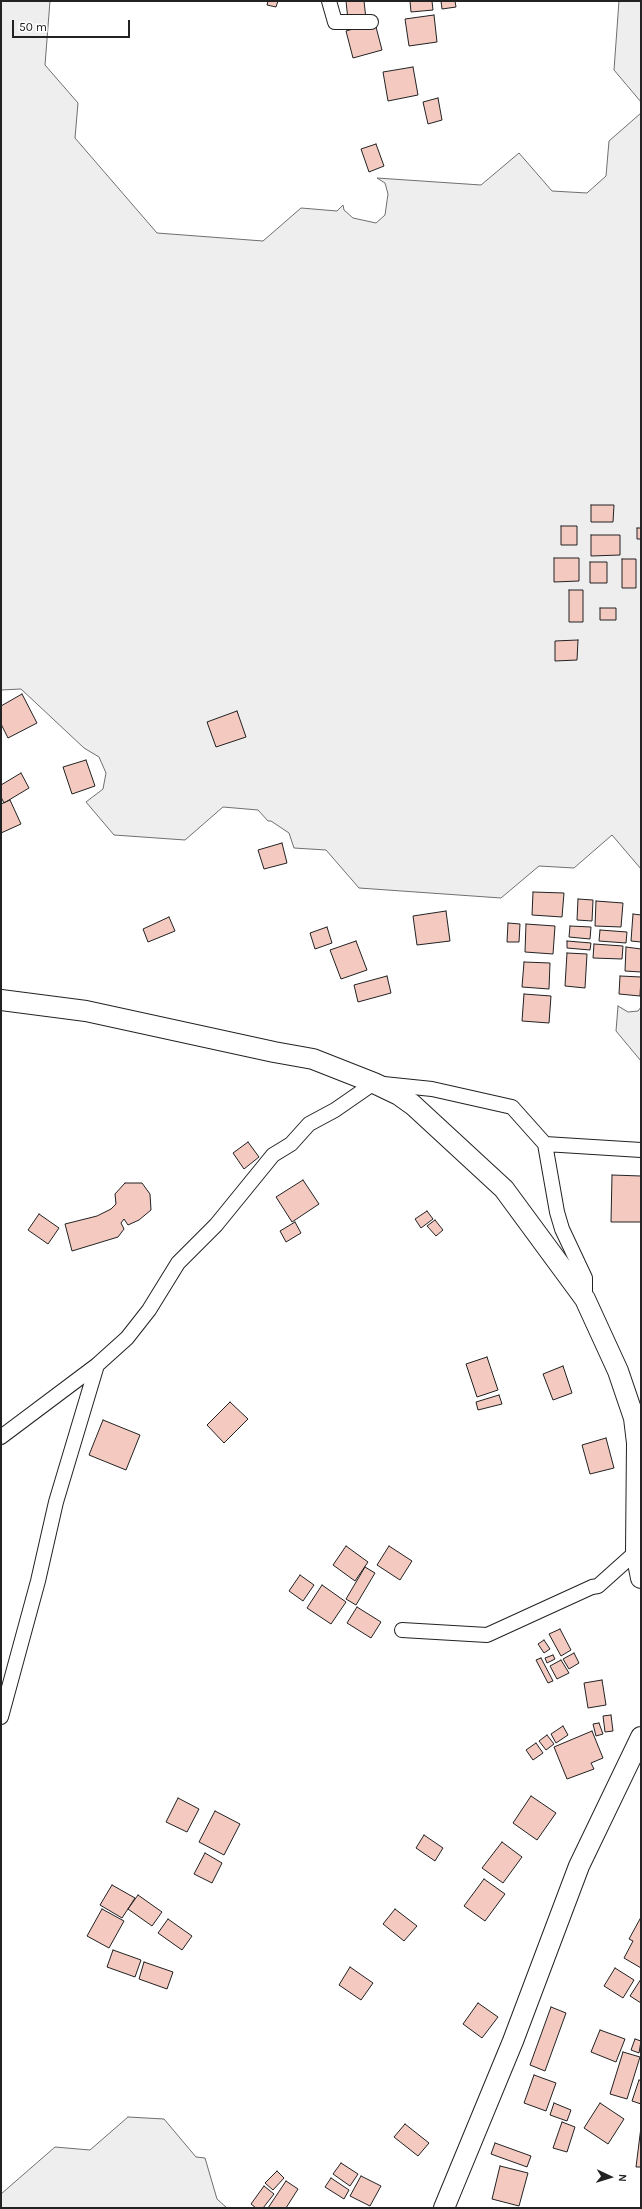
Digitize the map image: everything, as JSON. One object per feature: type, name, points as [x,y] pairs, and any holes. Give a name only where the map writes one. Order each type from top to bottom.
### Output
[{"type":"street","points":[[329,1],[335,22],[371,22]]},
{"type":"street","points":[[1,1000],[86,1011],[274,1052],[313,1059],[374,1083],[413,1105],[504,1189],[585,1299],[618,1371],[634,1418],[637,1443],[636,1552],[641,1578]]},
{"type":"street","points":[[1,1436],[97,1365],[127,1338],[149,1310],[178,1263],[216,1225],[273,1155],[291,1144],[309,1124],[335,1110],[374,1083],[432,1089],[512,1107],[545,1144],[557,1212],[562,1229],[585,1278],[585,1299]]},
{"type":"street","points":[[545,1144],[641,1150]]},
{"type":"street","points":[[1,1716],[38,1581],[56,1502],[97,1365]]},
{"type":"street","points":[[402,1630],[487,1635],[598,1586],[636,1552]]},
{"type":"street","points":[[444,2208],[513,2041],[579,1866],[641,1737]]},
{"type":"shaded area","points":[[1,1],[50,1],[45,65],[78,103],[75,138],[157,233],[263,241],[301,208],[337,211],[343,205],[344,210],[353,218],[376,223],[385,215],[388,194],[385,183],[377,178],[481,185],[519,153],[552,191],[587,193],[606,176],[609,141],[641,113],[641,869],[612,835],[574,868],[539,866],[501,898],[359,888],[326,850],[294,848],[289,833],[271,821],[268,821],[258,810],[223,807],[185,840],[114,835],[86,802],[103,789],[106,773],[99,757],[84,748],[21,689],[1,690]]},
{"type":"shaded area","points":[[619,1],[641,1],[641,102],[614,70]]},
{"type":"shaded area","points":[[618,1006],[628,1012],[638,1011],[641,1007],[641,1061],[616,1031]]},
{"type":"shaded area","points":[[128,2117],[164,2119],[196,2157],[205,2158],[217,2199],[227,2208],[1,2208],[1,2194],[55,2147],[90,2150]]},
{"type":"building","points":[[268,1],[278,1],[276,7],[267,5]]},
{"type":"building","points":[[346,1],[364,1],[366,19],[348,20]]},
{"type":"building","points":[[410,1],[432,1],[433,10],[411,12]]},
{"type":"building","points":[[441,1],[455,1],[456,7],[442,9]]},
{"type":"building","points":[[434,15],[437,42],[409,46],[405,19]]},
{"type":"building","points":[[375,23],[382,50],[353,58],[346,31]]},
{"type":"building","points":[[413,67],[418,95],[388,101],[383,72]]},
{"type":"building","points":[[438,98],[442,120],[428,124],[423,102]]},
{"type":"building","points":[[376,144],[384,166],[369,172],[361,149]]},
{"type":"building","points":[[591,505],[614,505],[613,522],[591,522]]},
{"type":"building","points":[[561,526],[577,526],[577,545],[561,545]]},
{"type":"building","points":[[637,528],[641,528],[641,539],[637,539]]},
{"type":"building","points":[[591,535],[620,535],[620,555],[591,556]]},
{"type":"building","points":[[554,558],[579,558],[579,581],[554,582]]},
{"type":"building","points":[[622,559],[636,559],[636,588],[622,588]]},
{"type":"building","points":[[590,562],[607,562],[607,583],[590,583]]},
{"type":"building","points":[[569,590],[583,590],[583,622],[569,622]]},
{"type":"building","points":[[600,608],[616,608],[616,620],[600,620]]},
{"type":"building","points":[[578,640],[577,660],[555,661],[555,641]]},
{"type":"building","points":[[22,694],[37,723],[8,738],[1,724],[1,706]]},
{"type":"building","points":[[237,711],[246,737],[216,747],[207,722]]},
{"type":"building","points":[[86,760],[95,786],[72,794],[63,767]]},
{"type":"building","points":[[21,773],[29,788],[4,803],[1,797],[1,785]]},
{"type":"building","points":[[10,800],[21,824],[1,833],[1,804]]},
{"type":"building","points":[[282,843],[287,863],[264,869],[258,850]]},
{"type":"building","points":[[533,892],[564,893],[562,917],[532,915]]},
{"type":"building","points":[[578,899],[593,900],[592,921],[577,920]]},
{"type":"building","points":[[596,901],[623,903],[621,927],[595,926]]},
{"type":"building","points":[[446,911],[450,941],[417,945],[413,916]]},
{"type":"building","points":[[633,914],[641,915],[641,942],[631,941]]},
{"type":"building","points":[[169,917],[175,931],[148,942],[143,929]]},
{"type":"building","points":[[508,923],[520,924],[519,942],[507,942]]},
{"type":"building","points":[[526,924],[555,926],[553,954],[525,952]]},
{"type":"building","points":[[570,926],[591,927],[590,939],[569,937]]},
{"type":"building","points":[[327,927],[332,943],[315,949],[310,933]]},
{"type":"building","points":[[600,930],[627,932],[626,943],[599,941]]},
{"type":"building","points":[[356,941],[367,970],[341,979],[330,950]]},
{"type":"building","points":[[567,941],[591,943],[590,950],[567,948]]},
{"type":"building","points":[[594,944],[623,946],[622,959],[593,958]]},
{"type":"building","points":[[626,947],[641,949],[641,972],[625,971]]},
{"type":"building","points":[[567,953],[587,954],[585,988],[565,986]]},
{"type":"building","points":[[524,962],[550,963],[549,989],[522,987]]},
{"type":"building","points":[[387,976],[391,993],[358,1002],[354,985]]},
{"type":"building","points":[[620,976],[641,977],[640,996],[619,994]]},
{"type":"building","points":[[524,994],[551,996],[549,1023],[522,1021]]},
{"type":"building","points":[[248,1142],[259,1157],[244,1169],[233,1153]]},
{"type":"building","points":[[612,1175],[641,1176],[641,1222],[611,1222]]},
{"type":"building","points":[[303,1180],[319,1204],[292,1222],[276,1197]]},
{"type":"building","points":[[125,1183],[142,1183],[150,1194],[151,1210],[139,1220],[128,1225],[124,1219],[121,1223],[124,1229],[118,1237],[72,1251],[65,1224],[97,1216],[111,1209],[116,1204],[115,1194]]},
{"type":"building","points":[[427,1211],[433,1219],[421,1228],[415,1219]]},
{"type":"building","points":[[39,1214],[59,1228],[48,1244],[28,1230]]},
{"type":"building","points":[[435,1220],[443,1230],[436,1236],[427,1226]]},
{"type":"building","points":[[295,1222],[301,1233],[286,1242],[280,1231]]},
{"type":"building","points":[[487,1357],[498,1390],[477,1397],[466,1364]]},
{"type":"building","points":[[563,1366],[572,1393],[553,1400],[543,1374]]},
{"type":"building","points":[[499,1395],[502,1404],[478,1410],[476,1402]]},
{"type":"building","points":[[230,1402],[248,1419],[224,1443],[207,1425]]},
{"type":"building","points":[[103,1420],[140,1435],[126,1470],[89,1455]]},
{"type":"building","points":[[606,1438],[614,1468],[590,1474],[582,1445]]},
{"type":"building","points":[[346,1546],[368,1562],[355,1581],[333,1565]]},
{"type":"building","points":[[389,1546],[412,1561],[400,1580],[377,1565]]},
{"type":"building","points":[[365,1567],[375,1573],[356,1605],[346,1599]]},
{"type":"building","points":[[300,1575],[314,1585],[303,1601],[289,1591]]},
{"type":"building","points":[[322,1585],[346,1602],[331,1624],[307,1608]]},
{"type":"building","points":[[357,1607],[381,1622],[371,1638],[347,1623]]},
{"type":"building","points":[[560,1629],[571,1650],[561,1656],[549,1634]]},
{"type":"building","points":[[544,1640],[550,1649],[544,1653],[538,1644]]},
{"type":"building","points":[[574,1653],[579,1663],[569,1669],[563,1659]]},
{"type":"building","points":[[553,1655],[555,1659],[547,1663],[545,1658]]},
{"type":"building","points":[[541,1658],[553,1681],[548,1683],[536,1660]]},
{"type":"building","points":[[561,1660],[569,1673],[557,1679],[550,1666]]},
{"type":"building","points":[[602,1680],[606,1705],[588,1708],[584,1683]]},
{"type":"building","points":[[611,1715],[613,1731],[605,1732],[603,1716]]},
{"type":"building","points":[[599,1723],[603,1734],[596,1736],[593,1724]]},
{"type":"building","points":[[563,1726],[568,1735],[556,1743],[551,1734]]},
{"type":"building","points":[[592,1731],[603,1758],[591,1763],[594,1769],[567,1779],[554,1747]]},
{"type":"building","points":[[547,1735],[554,1744],[546,1750],[539,1741]]},
{"type":"building","points":[[536,1743],[543,1753],[533,1760],[526,1750]]},
{"type":"building","points":[[531,1796],[556,1813],[537,1840],[513,1823]]},
{"type":"building","points":[[178,1798],[199,1809],[187,1832],[166,1822]]},
{"type":"building","points":[[215,1811],[240,1824],[224,1855],[199,1842]]},
{"type":"building","points":[[424,1835],[443,1848],[435,1861],[416,1848]]},
{"type":"building","points":[[502,1842],[522,1857],[503,1883],[482,1868]]},
{"type":"building","points":[[205,1853],[222,1863],[212,1883],[194,1874]]},
{"type":"building","points":[[484,1879],[505,1894],[485,1921],[464,1906]]},
{"type":"building","points":[[112,1885],[135,1898],[122,1918],[100,1905]]},
{"type":"building","points":[[138,1895],[162,1912],[152,1926],[128,1909]]},
{"type":"building","points":[[102,1909],[124,1921],[109,1948],[87,1936]]},
{"type":"building","points":[[395,1909],[417,1926],[404,1941],[383,1924]]},
{"type":"building","points":[[168,1919],[192,1936],[182,1950],[158,1933]]},
{"type":"building","points":[[640,1919],[641,1968],[624,1958],[633,1941],[629,1939]]},
{"type":"building","points":[[113,1950],[141,1960],[135,1977],[107,1967]]},
{"type":"building","points":[[144,1962],[173,1972],[167,1989],[139,1979]]},
{"type":"building","points":[[350,1967],[373,1983],[361,2000],[339,1985]]},
{"type":"building","points":[[615,1968],[634,1980],[623,1998],[604,1986]]},
{"type":"building","points":[[641,1979],[641,2003],[630,1996]]},
{"type":"building","points":[[478,2003],[498,2017],[482,2038],[463,2024]]},
{"type":"building","points":[[551,2007],[566,2013],[545,2071],[530,2065]]},
{"type":"building","points":[[600,2030],[625,2039],[616,2062],[591,2052]]},
{"type":"building","points":[[635,2039],[641,2041],[639,2053],[631,2050]]},
{"type":"building","points":[[623,2052],[640,2057],[627,2099],[610,2094]]},
{"type":"building","points":[[534,2075],[556,2083],[546,2111],[524,2103]]},
{"type":"building","points":[[639,2080],[641,2081],[641,2104],[632,2101]]},
{"type":"building","points":[[554,2103],[571,2110],[567,2121],[550,2115]]},
{"type":"building","points":[[600,2103],[624,2119],[608,2144],[584,2128]]},
{"type":"building","points":[[562,2122],[575,2127],[567,2152],[553,2148]]},
{"type":"building","points":[[405,2124],[429,2143],[418,2156],[394,2137]]},
{"type":"building","points":[[641,2127],[641,2167],[636,2167]]},
{"type":"building","points":[[495,2143],[531,2156],[527,2167],[491,2154]]},
{"type":"building","points":[[341,2163],[358,2174],[350,2186],[333,2174]]},
{"type":"building","points":[[500,2166],[528,2173],[519,2206],[492,2199]]},
{"type":"building","points":[[277,2171],[284,2178],[273,2190],[265,2183]]},
{"type":"building","points":[[361,2176],[381,2186],[370,2206],[350,2196]]},
{"type":"building","points":[[331,2178],[349,2190],[344,2199],[325,2187]]},
{"type":"building","points":[[286,2181],[298,2189],[286,2208],[268,2208]]},
{"type":"building","points":[[264,2186],[274,2194],[263,2208],[256,2208],[251,2204]]}]
